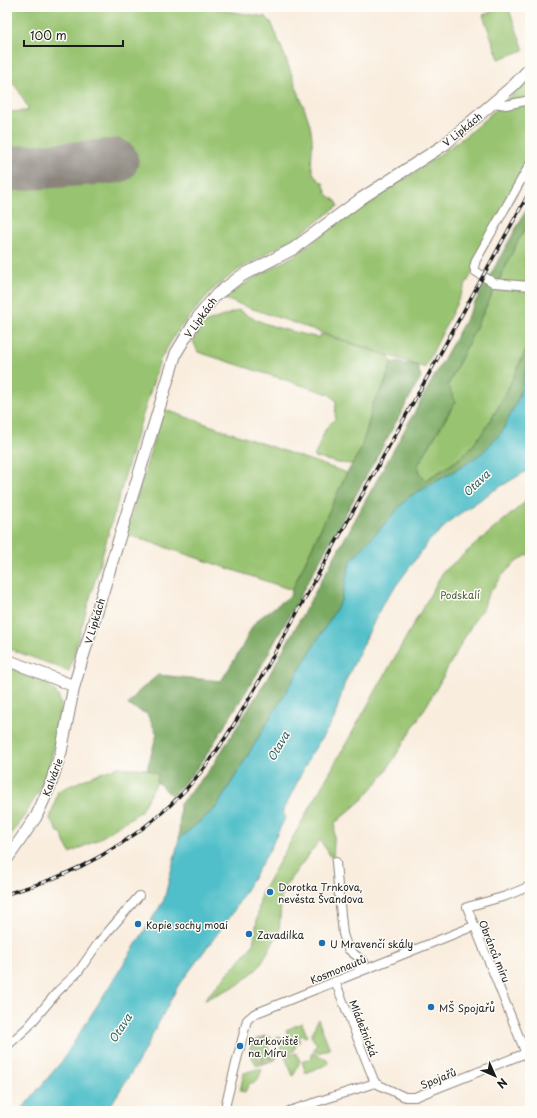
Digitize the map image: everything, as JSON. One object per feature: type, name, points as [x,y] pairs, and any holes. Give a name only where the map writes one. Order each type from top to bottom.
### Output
[{"type":"street","name":"V Lipkách","points":[[74,686],[176,353],[198,317],[216,295],[241,276],[292,249],[362,198],[444,145],[494,103],[530,68]]},
{"type":"street","points":[[494,103],[506,105],[530,100]]},
{"type":"street","points":[[530,164],[476,260],[474,267],[478,274],[494,283],[530,286]]},
{"type":"street","points":[[7,660],[74,686]]},
{"type":"street","name":"Kalvárie","points":[[7,859],[36,817],[50,786],[61,752],[74,686]]},
{"type":"street","points":[[336,862],[343,934],[348,949],[364,962],[356,972]]},
{"type":"street","name":"Obránců míru","points":[[530,886],[506,896],[467,907],[530,1064]]},
{"type":"street","points":[[7,1046],[28,1027],[58,991],[78,972],[99,942],[138,896]]},
{"type":"street","name":"Kosmonautů","points":[[226,1111],[226,1103],[242,1035],[247,1020],[254,1014],[474,926]]},
{"type":"street","name":"Mládežnická","points":[[335,981],[375,1083]]},
{"type":"street","name":"Spojařů","points":[[375,1083],[405,1097],[415,1097],[526,1053]]},
{"type":"street","points":[[289,1111],[375,1083]]},
{"type":"green space","points":[[7,7],[201,7],[266,17],[271,22],[275,31],[306,112],[312,138],[312,169],[317,179],[323,183],[327,194],[337,202],[338,206],[299,235],[238,270],[212,290],[176,333],[160,360],[137,434],[69,671],[7,648],[7,112],[27,111],[28,108],[19,91],[7,75]]},
{"type":"green space","points":[[504,7],[508,7],[524,50],[499,59],[483,15]]},
{"type":"green space","points":[[530,79],[530,169],[466,284],[425,368],[224,299],[244,284],[295,255],[373,198],[414,173],[468,134]]},
{"type":"green space","points":[[530,203],[530,221],[518,241],[448,385],[455,402],[418,465],[420,475],[425,480],[458,460],[474,444],[491,420],[529,342],[526,370],[519,397],[502,432],[482,453],[460,468],[409,497],[350,562],[341,601],[216,808],[179,839],[180,804],[211,768],[267,679]]},
{"type":"green space","points":[[530,221],[529,342],[498,408],[474,444],[458,460],[425,480],[420,475],[418,465],[455,403],[448,385],[518,241]]},
{"type":"green space","points":[[239,310],[248,316],[267,324],[319,338],[321,334],[387,355],[392,362],[384,386],[373,403],[360,451],[352,464],[338,463],[314,457],[326,428],[335,419],[336,401],[329,394],[198,352],[193,341],[204,323]]},
{"type":"green space","points":[[392,362],[417,365],[421,377],[257,674],[202,762],[172,796],[157,782],[158,774],[147,769],[157,734],[147,714],[128,705],[138,692],[158,675],[221,681],[257,620],[290,596],[347,473],[360,451],[373,403],[384,386]]},
{"type":"green space","points":[[163,409],[347,473],[292,590],[126,534]]},
{"type":"green space","name":"Podskalí","points":[[530,498],[530,554],[517,561],[501,577],[488,595],[483,608],[476,617],[430,700],[385,773],[363,799],[335,823],[333,860],[320,840],[282,890],[279,933],[258,968],[238,985],[204,1000],[253,945],[261,894],[443,572]]},
{"type":"green space","points":[[7,666],[35,677],[53,688],[59,698],[61,712],[50,763],[43,782],[31,805],[7,842]]},
{"type":"green space","points":[[118,767],[147,769],[158,774],[157,782],[140,812],[99,839],[70,853],[64,842],[62,833],[58,832],[50,819],[58,791],[97,774]]},
{"type":"green space","points":[[318,1019],[330,1049],[318,1053],[313,1051],[317,1043],[311,1036]]},
{"type":"green space","points":[[302,1023],[307,1036],[304,1037],[302,1035],[298,1039],[300,1040],[298,1043],[289,1039],[286,1030]]},
{"type":"green space","points":[[264,1036],[272,1037],[266,1039],[265,1037],[252,1043],[260,1062],[266,1062],[279,1053],[275,1060],[257,1066],[249,1052],[252,1041]]},
{"type":"green space","points":[[277,1036],[296,1044],[294,1051],[284,1055]]},
{"type":"green space","points":[[265,1038],[272,1057],[262,1061],[254,1043]]},
{"type":"green space","points":[[296,1053],[300,1061],[293,1076],[285,1057]]},
{"type":"green space","points":[[312,1053],[327,1059],[328,1064],[306,1073],[302,1062],[307,1059],[309,1060],[312,1057]]},
{"type":"green space","points":[[257,1069],[262,1070],[257,1081],[249,1084],[245,1092],[240,1091],[244,1073]]},
{"type":"water","name":"Otava","points":[[530,356],[530,469],[493,491],[455,517],[428,542],[382,605],[345,682],[334,719],[310,756],[283,811],[285,818],[268,853],[230,917],[178,986],[138,1062],[107,1111],[20,1111],[62,1061],[164,900],[179,839],[216,808],[341,601],[350,562],[409,497],[460,468],[482,453],[502,432],[519,397]]},
{"type":"runway","points":[[7,169],[116,161]]},
{"type":"railway","points":[[7,894],[62,875],[119,845],[137,833],[171,805],[209,762],[255,689],[530,191]]},
{"type":"place","name":"Dorotka Trnkova, nevěsta Švandova","points":[[270,892]]},
{"type":"place","name":"Kopie sochy moai","points":[[138,924]]},
{"type":"place","name":"Zavadilka","points":[[249,934]]},
{"type":"place","name":"U Mravenčí skály","points":[[322,943]]},
{"type":"place","name":"MŠ Spojařů","points":[[431,1007]]},
{"type":"place","name":"Parkoviště na Míru","points":[[240,1046]]}]
